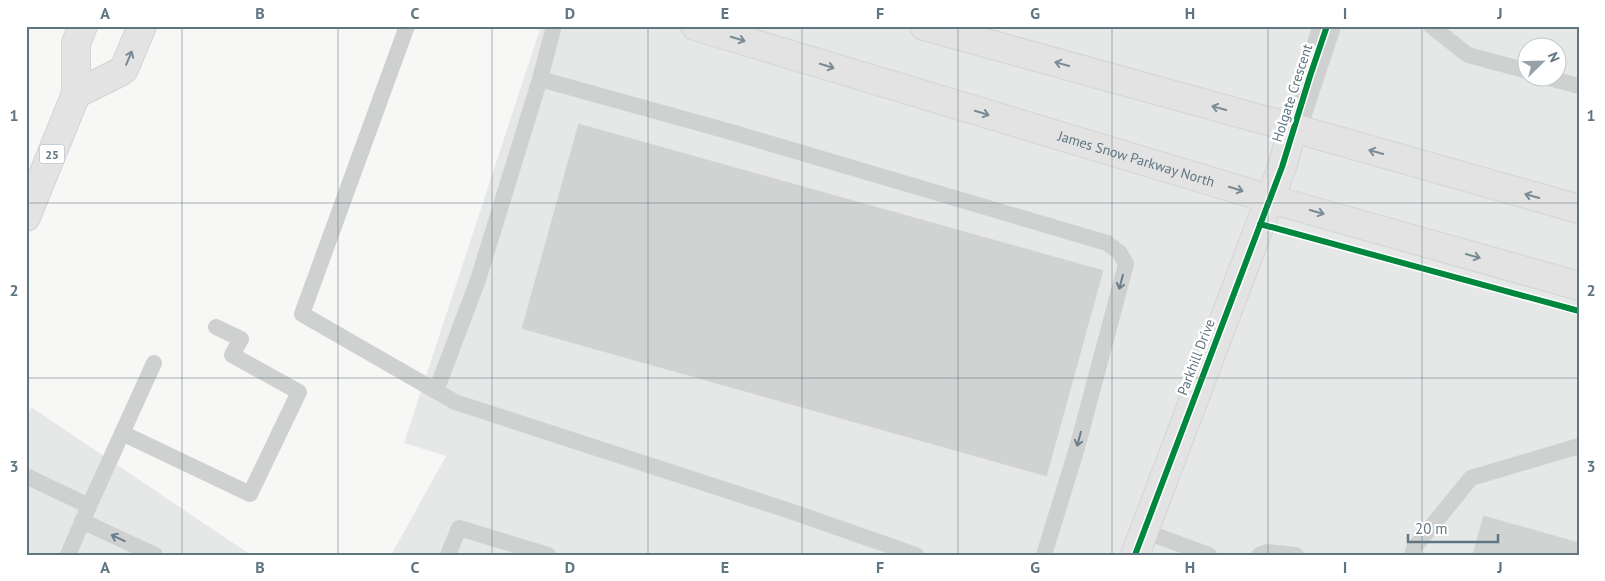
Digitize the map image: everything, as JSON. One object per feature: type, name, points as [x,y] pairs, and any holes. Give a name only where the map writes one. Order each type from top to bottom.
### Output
[{"type":"main road","name":"25","points":[[26,216],[76,94],[76,43],[83,26]]},
{"type":"main road","points":[[76,94],[124,69],[142,26]]},
{"type":"main road","name":"James Snow Parkway North","points":[[695,26],[1270,199],[1579,286]]},
{"type":"main road","points":[[924,26],[1579,209]]},
{"type":"main road","name":"Holgate Crescent","points":[[1282,168],[1293,128]]},
{"type":"main road","name":"Parkhill Drive","points":[[1139,543],[1282,168]]},
{"type":"street","name":"Holgate Crescent","points":[[1293,128],[1327,26]]},
{"type":"lane","points":[[407,26],[302,314],[455,402],[787,510],[916,555]]},
{"type":"lane","points":[[436,391],[478,280],[540,79],[554,26]]},
{"type":"lane","points":[[1431,26],[1468,55],[1518,68]]},
{"type":"lane","points":[[540,79],[731,132],[1107,242],[1120,253],[1126,264],[1077,448],[1044,555]]},
{"type":"lane","points":[[122,433],[250,494],[299,392],[232,355],[241,339],[216,327]]},
{"type":"lane","points":[[68,555],[154,363]]},
{"type":"lane","points":[[1412,555],[1414,548],[1471,478],[1579,446]]},
{"type":"lane","points":[[26,476],[154,555]]},
{"type":"lane","points":[[448,555],[459,528],[548,555]]},
{"type":"lane","points":[[1139,543],[1209,555]]},
{"type":"lane","points":[[1259,555],[1267,552],[1296,555]]},
{"type":"shaded area","points":[[541,26],[1579,26],[1579,555],[391,555],[446,456],[404,443]]},
{"type":"shaded area","points":[[31,407],[251,555],[26,555],[26,418]]},
{"type":"building","points":[[578,123],[1104,270],[1047,477],[521,329]]},
{"type":"building","points":[[1483,515],[1579,542],[1579,555],[1472,555]]},
{"type":"cycle path","points":[[1135,555],[1282,167],[1327,26]]},
{"type":"cycle path","points":[[1260,224],[1579,311]]}]
